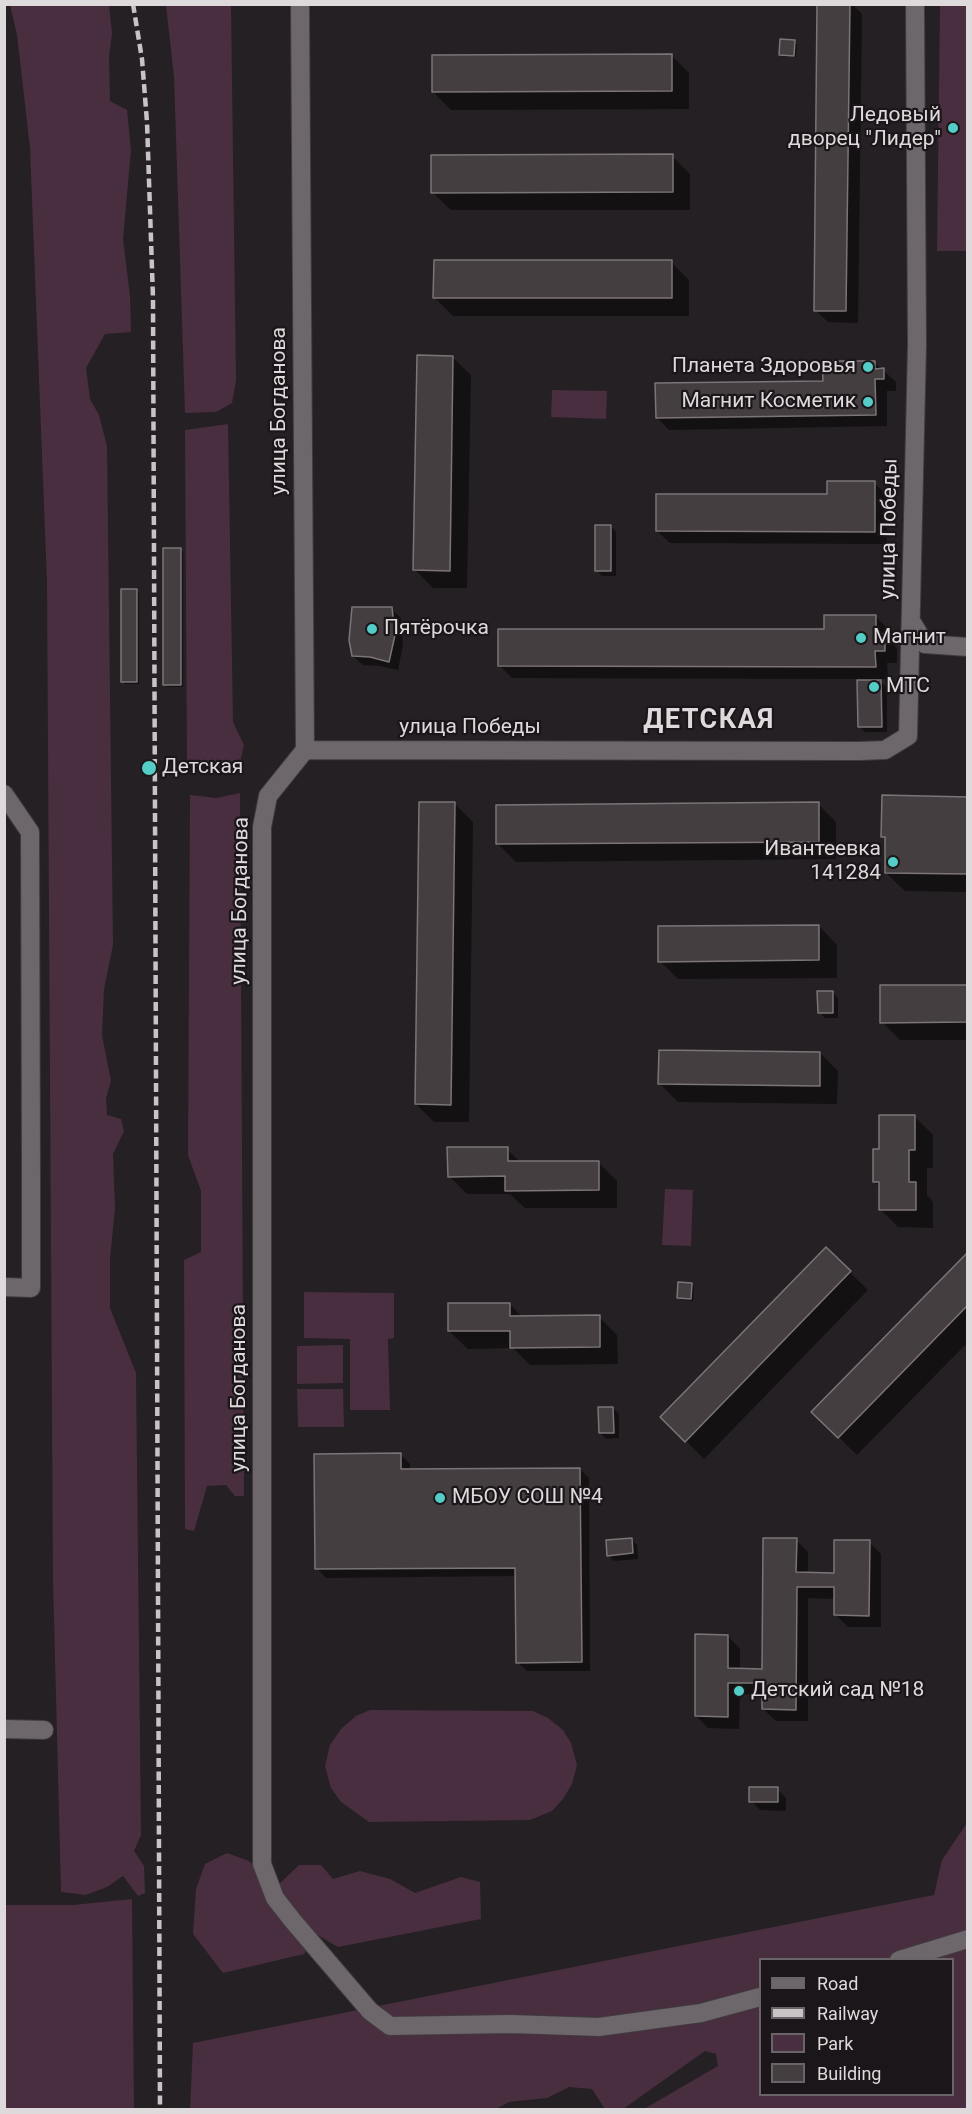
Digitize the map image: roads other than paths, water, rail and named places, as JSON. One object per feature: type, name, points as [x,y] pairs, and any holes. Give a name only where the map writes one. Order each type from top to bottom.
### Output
[{"type":"street","name":"улица Богданова","points":[[300,4],[305,750],[268,796],[262,827],[262,1864],[275,1898],[370,2011],[390,2026],[511,2024],[599,2027],[701,2013],[759,1997]]},
{"type":"street","name":"улица Победы","points":[[305,750],[885,750],[908,736],[917,345],[915,4]]},
{"type":"street","points":[[910,621],[926,644],[968,647]]},
{"type":"street","points":[[4,794],[30,832],[31,1288],[4,1287]]},
{"type":"street","points":[[4,1729],[44,1730]]},
{"type":"street","points":[[902,1958],[968,1939]]},
{"type":"railway","points":[[133,4],[142,59],[147,122],[153,298],[160,2110]]},
{"type":"place","name":"Ледовый дворец \"Лидер\"","points":[[953,128]]},
{"type":"place","name":"Планета Здоровья","points":[[868,367]]},
{"type":"place","name":"Магнит Косметик","points":[[868,402]]},
{"type":"place","name":"Пятёрочка","points":[[372,629]]},
{"type":"place","name":"Магнит","points":[[861,638]]},
{"type":"place","name":"МТС","points":[[874,687]]},
{"type":"place","name":"Детская","points":[[149,768]]},
{"type":"place","name":"Ивантеевка 141284","points":[[893,862]]},
{"type":"place","name":"МБОУ СОШ №4","points":[[440,1498]]},
{"type":"place","name":"Детский сад №18","points":[[739,1691]]},
{"type":"district","name":"ДЕТСКАЯ","points":[[709,721]]}]
